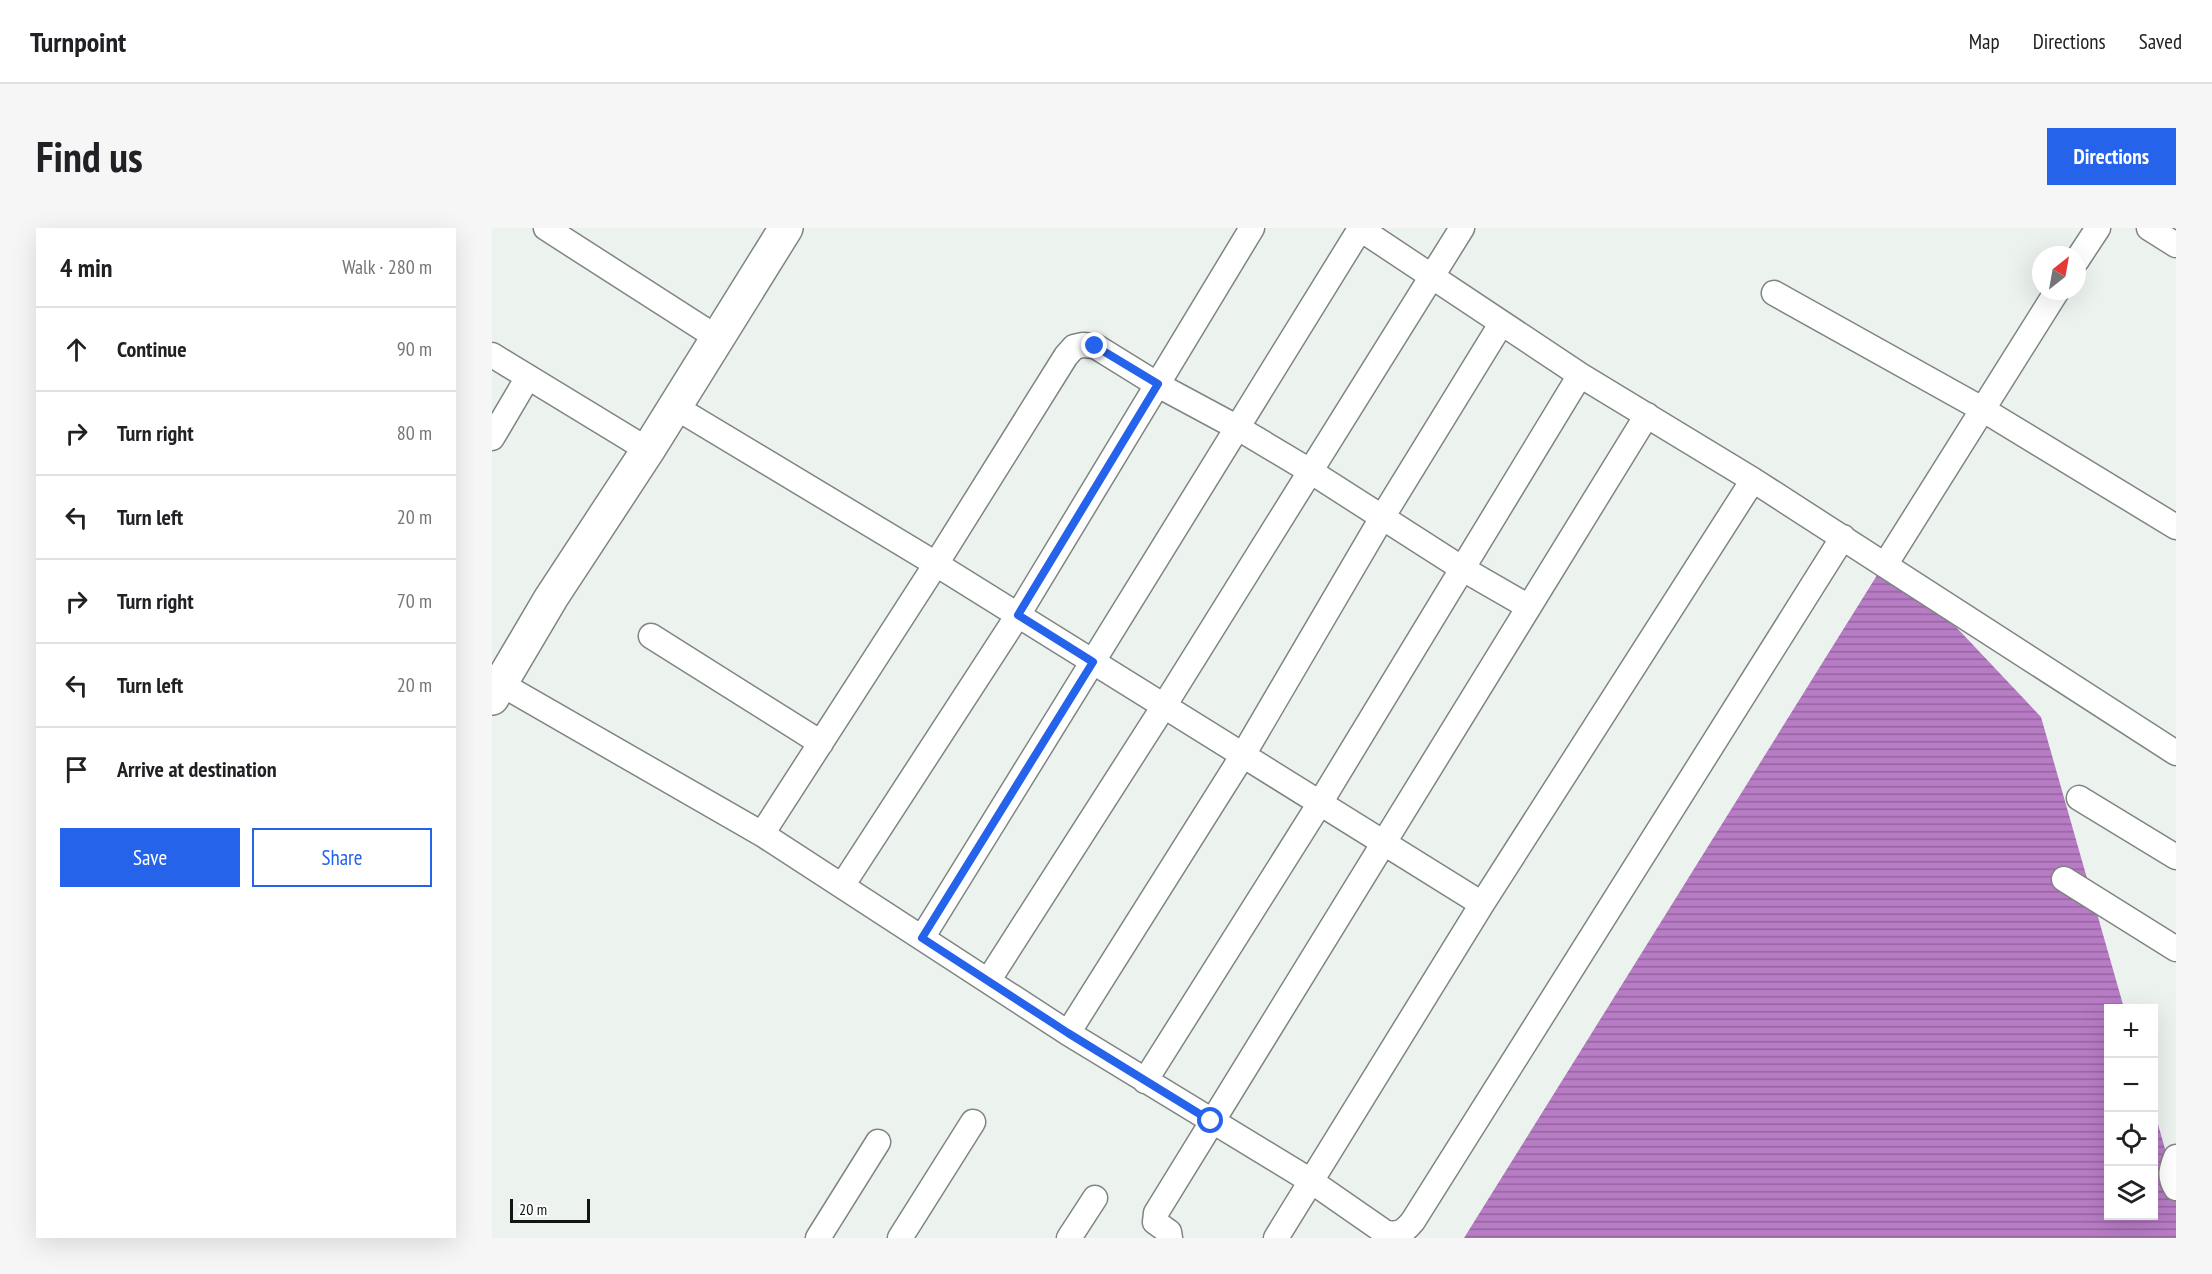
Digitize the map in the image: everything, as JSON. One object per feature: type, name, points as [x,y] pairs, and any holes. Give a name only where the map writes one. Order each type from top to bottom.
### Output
[{"type":"main road","points":[[496,691],[551,598],[648,450],[786,228]]},
{"type":"street","points":[[546,228],[718,339]]},
{"type":"street","points":[[842,886],[1018,615],[1252,228]]},
{"type":"street","points":[[922,938],[1359,228],[1580,375],[1843,537],[2176,753]]},
{"type":"street","points":[[988,981],[1164,706],[1462,228]]},
{"type":"street","points":[[2086,246],[2098,228]]},
{"type":"street","points":[[2149,228],[2176,245]]},
{"type":"street","points":[[1774,293],[1982,409],[2176,527]]},
{"type":"street","points":[[1885,565],[2051,300]]},
{"type":"street","points":[[1068,1033],[1243,755],[1383,516],[1501,324]]},
{"type":"street","points":[[762,834],[936,564],[1066,356],[1074,347],[1095,346],[1310,471],[1463,569],[1529,607]]},
{"type":"street","points":[[492,355],[648,450]]},
{"type":"street","points":[[1145,1081],[1320,804],[1580,375]]},
{"type":"street","points":[[492,438],[528,377]]},
{"type":"street","points":[[675,407],[936,564],[1482,904]]},
{"type":"street","points":[[1170,1238],[1169,1232],[1155,1222],[1154,1217],[1647,415]]},
{"type":"street","points":[[1276,1238],[1482,904],[1753,480]]},
{"type":"street","points":[[496,691],[762,834],[1068,1033],[1311,1181],[1386,1233],[1400,1233],[1409,1227],[1843,537]]},
{"type":"street","points":[[651,636],[821,743]]},
{"type":"street","points":[[2079,798],[2176,857]]},
{"type":"street","points":[[2064,879],[2176,948]]},
{"type":"street","points":[[900,1238],[973,1122]]},
{"type":"street","points":[[818,1238],[878,1142]]},
{"type":"street","points":[[2176,1157],[2171,1171],[2171,1178],[2176,1188]]},
{"type":"street","points":[[1069,1238],[1095,1198]]},
{"type":"shaded area","points":[[1889,556],[2041,717],[2123,1004],[2104,1004],[2104,1220],[2158,1220],[2158,1124],[2176,1188],[2176,1238],[1464,1238]]},
{"type":"route","points":[[1095,346],[1158,384],[1018,615],[1093,662],[922,938],[1068,1033],[1211,1121]]}]
